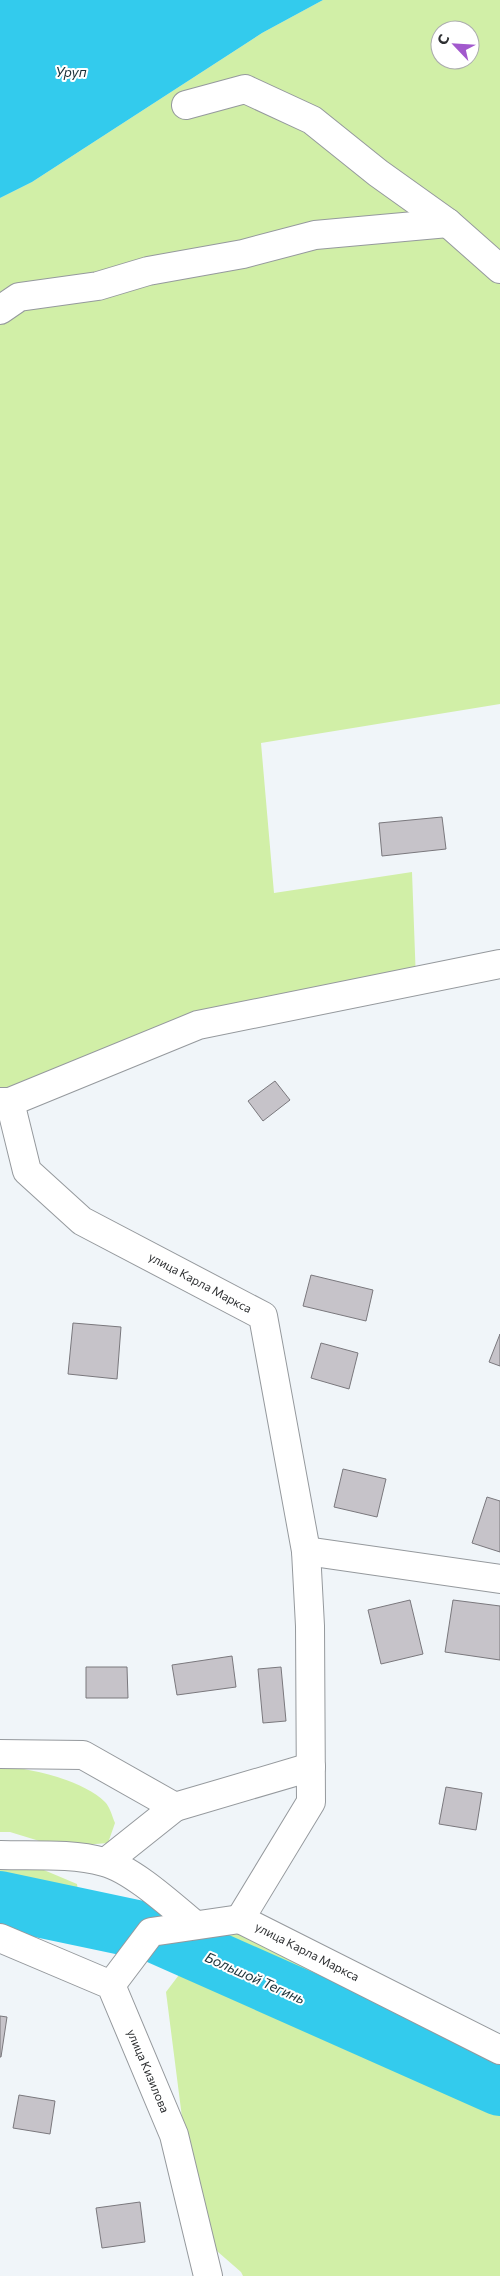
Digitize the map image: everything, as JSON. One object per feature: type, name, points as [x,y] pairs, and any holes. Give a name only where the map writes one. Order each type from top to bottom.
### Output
[{"type":"street","points":[[186,105],[244,89],[312,120],[378,173],[448,223],[500,268]]},
{"type":"street","points":[[0,310],[19,297],[98,286],[148,271],[243,254],[315,235],[448,223]]},
{"type":"street","name":"улица Карла Маркса","points":[[500,964],[198,1025],[5,1102],[27,1171],[82,1221],[263,1316],[306,1551],[310,1626],[311,1802],[240,1919],[500,2050]]},
{"type":"street","points":[[306,1551],[500,1578]]},
{"type":"street","points":[[0,1754],[83,1755],[175,1807]]},
{"type":"street","points":[[106,1862],[175,1807],[312,1767]]},
{"type":"street","points":[[0,1855],[81,1858],[106,1862],[140,1881],[195,1925]]},
{"type":"street","points":[[0,1938],[111,1985],[151,1932],[240,1919]]},
{"type":"street","name":"улица Кизилова","points":[[111,1985],[174,2135],[208,2276]]},
{"type":"green space","points":[[323,0],[500,0],[500,704],[261,743],[274,893],[412,872],[416,981],[198,1025],[0,1102],[0,198],[32,182],[262,33]]},
{"type":"green space","points":[[0,1766],[26,1769],[56,1776],[84,1787],[95,1794],[107,1804],[115,1823],[108,1843],[59,1847],[10,1832],[0,1832]]},
{"type":"green space","points":[[32,1865],[77,1884],[84,1932],[60,1942],[0,1922],[0,1869]]},
{"type":"green space","points":[[240,1919],[500,2050],[500,2276],[243,2276],[241,2272],[210,2245],[184,2133],[166,1992],[188,1963],[151,1932]]},
{"type":"water","name":"Уруп","points":[[0,0],[323,0],[262,33],[32,182],[0,198]]},
{"type":"building","points":[[442,817],[446,849],[382,856],[379,823]]},
{"type":"building","points":[[275,1081],[290,1100],[263,1121],[248,1101]]},
{"type":"building","points":[[311,1275],[373,1290],[366,1321],[303,1306]]},
{"type":"building","points":[[73,1323],[121,1327],[117,1379],[68,1374]]},
{"type":"building","points":[[500,1334],[500,1366],[489,1362]]},
{"type":"building","points":[[321,1343],[358,1353],[349,1389],[311,1378]]},
{"type":"building","points":[[343,1469],[386,1479],[377,1517],[334,1507]]},
{"type":"building","points":[[487,1497],[500,1501],[500,1552],[472,1543]]},
{"type":"building","points":[[410,1600],[423,1654],[381,1664],[368,1610]]},
{"type":"building","points":[[453,1600],[500,1606],[500,1660],[445,1652]]},
{"type":"building","points":[[232,1656],[236,1687],[177,1695],[172,1665]]},
{"type":"building","points":[[86,1667],[127,1667],[128,1698],[86,1698]]},
{"type":"building","points":[[281,1667],[286,1721],[263,1723],[258,1669]]},
{"type":"building","points":[[446,1787],[482,1793],[476,1830],[439,1824]]},
{"type":"building","points":[[0,2016],[7,2017],[1,2057],[0,2057]]},
{"type":"building","points":[[19,2095],[55,2101],[50,2134],[13,2128]]},
{"type":"building","points":[[140,2202],[145,2242],[102,2248],[96,2208]]},
{"type":"waterway","name":"Большой Тегинь","points":[[0,1900],[151,1932],[500,2087]]}]
